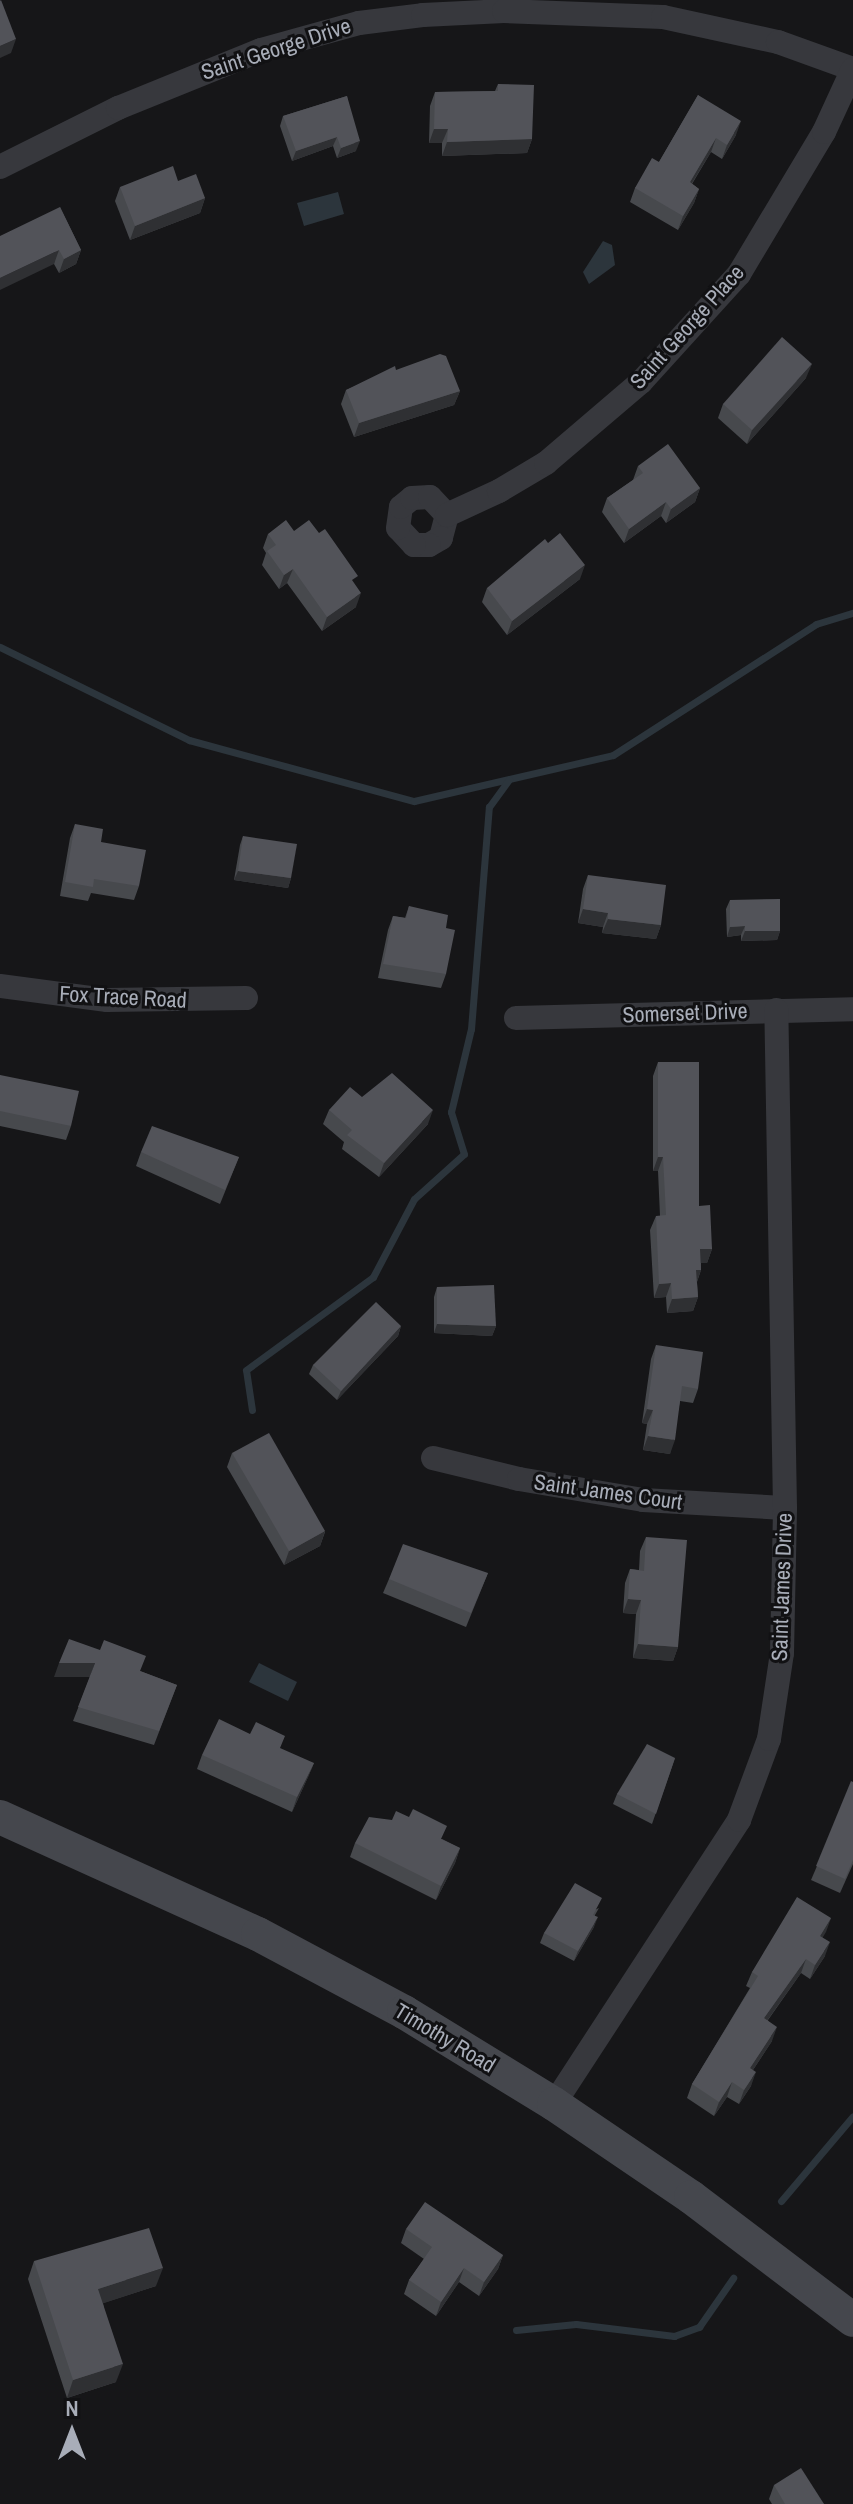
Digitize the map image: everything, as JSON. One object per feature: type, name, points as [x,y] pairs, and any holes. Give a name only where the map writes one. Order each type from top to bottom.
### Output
[{"type":"main road","name":"Timothy Road","points":[[0,1817],[258,1934],[404,2012],[554,2104],[691,2197],[853,2320]]},
{"type":"street","name":"Saint George Drive","points":[[0,167],[183,79],[311,34],[407,17],[504,11],[663,17],[778,42],[853,69]]},
{"type":"street","name":"Saint George Place","points":[[447,515],[546,463],[641,382],[739,274],[824,132],[853,69]]},
{"type":"street","name":"Fox Trace Road","points":[[0,986],[107,1000],[246,998]]},
{"type":"street","name":"Somerset Drive","points":[[516,1018],[853,1009]]},
{"type":"street","name":"Saint James Drive","points":[[554,2104],[719,1853],[758,1779],[782,1653],[785,1508],[776,1010]]},
{"type":"street","name":"Saint James Court","points":[[433,1458],[519,1479],[643,1500],[785,1508]]},
{"type":"shaded area","points":[[338,192],[344,214],[304,226],[297,203]]},
{"type":"shaded area","points":[[603,241],[612,245],[615,265],[589,284],[583,272]]},
{"type":"shaded area","points":[[259,1663],[297,1682],[288,1701],[249,1682]]},
{"type":"building","points":[[0,1],[16,39],[0,46]]},
{"type":"building","points":[[498,84],[534,85],[532,139],[447,142],[448,129],[434,129],[435,92],[498,91]]},
{"type":"building","points":[[698,95],[741,121],[727,145],[716,138],[690,182],[699,189],[683,216],[635,188],[652,158],[659,162]]},
{"type":"building","points":[[347,96],[360,141],[341,148],[337,137],[296,151],[283,116]]},
{"type":"building","points":[[173,166],[178,181],[196,174],[205,198],[135,226],[120,187]]},
{"type":"building","points":[[60,207],[81,250],[64,259],[59,250],[0,278],[0,236]]},
{"type":"building","points":[[782,337],[812,364],[752,430],[723,404]]},
{"type":"building","points":[[440,354],[446,356],[460,391],[359,423],[346,390],[395,366],[396,370]]},
{"type":"building","points":[[668,444],[700,488],[671,509],[666,502],[629,529],[607,498],[643,473],[638,466]]},
{"type":"building","points":[[286,520],[294,531],[309,520],[319,533],[325,529],[358,576],[352,580],[361,593],[327,617],[293,569],[284,575],[267,551],[276,545],[268,534]]},
{"type":"building","points":[[560,533],[585,565],[512,621],[487,588],[545,539],[548,543]]},
{"type":"building","points":[[75,824],[103,829],[101,842],[146,850],[139,886],[94,879],[93,887],[65,882]]},
{"type":"building","points":[[243,836],[297,844],[291,878],[238,871]]},
{"type":"building","points":[[588,875],[666,885],[661,925],[608,919],[608,913],[583,909]]},
{"type":"building","points":[[780,899],[780,931],[745,931],[745,926],[730,927],[730,900]]},
{"type":"building","points":[[409,906],[448,915],[446,928],[455,930],[446,974],[383,964],[393,916],[406,918]]},
{"type":"building","points":[[658,1062],[699,1062],[699,1206],[710,1205],[712,1249],[700,1249],[701,1270],[696,1270],[698,1297],[672,1299],[671,1283],[659,1284],[656,1216],[666,1215],[663,1157],[658,1157]]},
{"type":"building","points":[[392,1073],[433,1110],[384,1163],[347,1135],[352,1130],[329,1110],[350,1087],[362,1097]]},
{"type":"building","points":[[0,1075],[79,1091],[71,1126],[0,1111]]},
{"type":"building","points":[[152,1126],[239,1157],[225,1190],[141,1152]]},
{"type":"building","points":[[494,1285],[496,1326],[437,1324],[437,1287]]},
{"type":"building","points":[[376,1302],[401,1326],[341,1391],[313,1365]]},
{"type":"building","points":[[656,1345],[703,1352],[698,1389],[682,1386],[675,1440],[648,1436],[653,1410],[647,1409]]},
{"type":"building","points":[[269,1433],[325,1531],[289,1551],[232,1453]]},
{"type":"building","points":[[646,1537],[687,1540],[678,1647],[638,1644],[641,1600],[628,1599],[630,1569],[644,1571]]},
{"type":"building","points":[[403,1544],[488,1573],[471,1613],[389,1579]]},
{"type":"building","points":[[69,1639],[100,1650],[104,1640],[146,1656],[140,1671],[177,1685],[159,1731],[78,1707],[95,1663],[59,1663]]},
{"type":"building","points":[[219,1719],[250,1734],[256,1722],[285,1736],[280,1748],[314,1763],[297,1797],[202,1755]]},
{"type":"building","points":[[647,1744],[675,1758],[656,1814],[617,1794]]},
{"type":"building","points":[[851,1781],[853,1860],[845,1879],[816,1866]]},
{"type":"building","points":[[413,1809],[447,1826],[441,1839],[460,1848],[441,1886],[355,1843],[369,1817],[392,1820],[396,1811],[409,1817]]},
{"type":"building","points":[[575,1883],[602,1898],[593,1915],[598,1917],[578,1951],[544,1933]]},
{"type":"building","points":[[797,1897],[831,1918],[820,1936],[830,1942],[815,1965],[806,1959],[764,2018],[777,2027],[750,2068],[756,2072],[744,2090],[732,2082],[719,2102],[692,2084],[758,1976],[752,1972]]},
{"type":"building","points":[[425,2202],[503,2255],[484,2282],[464,2268],[441,2302],[409,2280],[432,2247],[406,2229]]},
{"type":"building","points":[[149,2228],[163,2268],[98,2289],[123,2364],[73,2380],[34,2261]]},
{"type":"building","points":[[801,2468],[824,2504],[785,2504],[774,2485]]},
{"type":"waterway","points":[[0,647],[189,740],[414,801],[613,755],[816,624],[853,613]]},
{"type":"waterway","points":[[252,1410],[246,1370],[373,1277],[414,1199],[464,1154],[451,1112],[471,1029],[489,807],[509,779]]},
{"type":"waterway","points":[[781,2201],[853,2116]]},
{"type":"waterway","points":[[516,2330],[576,2324],[674,2336],[699,2327],[733,2278]]}]
